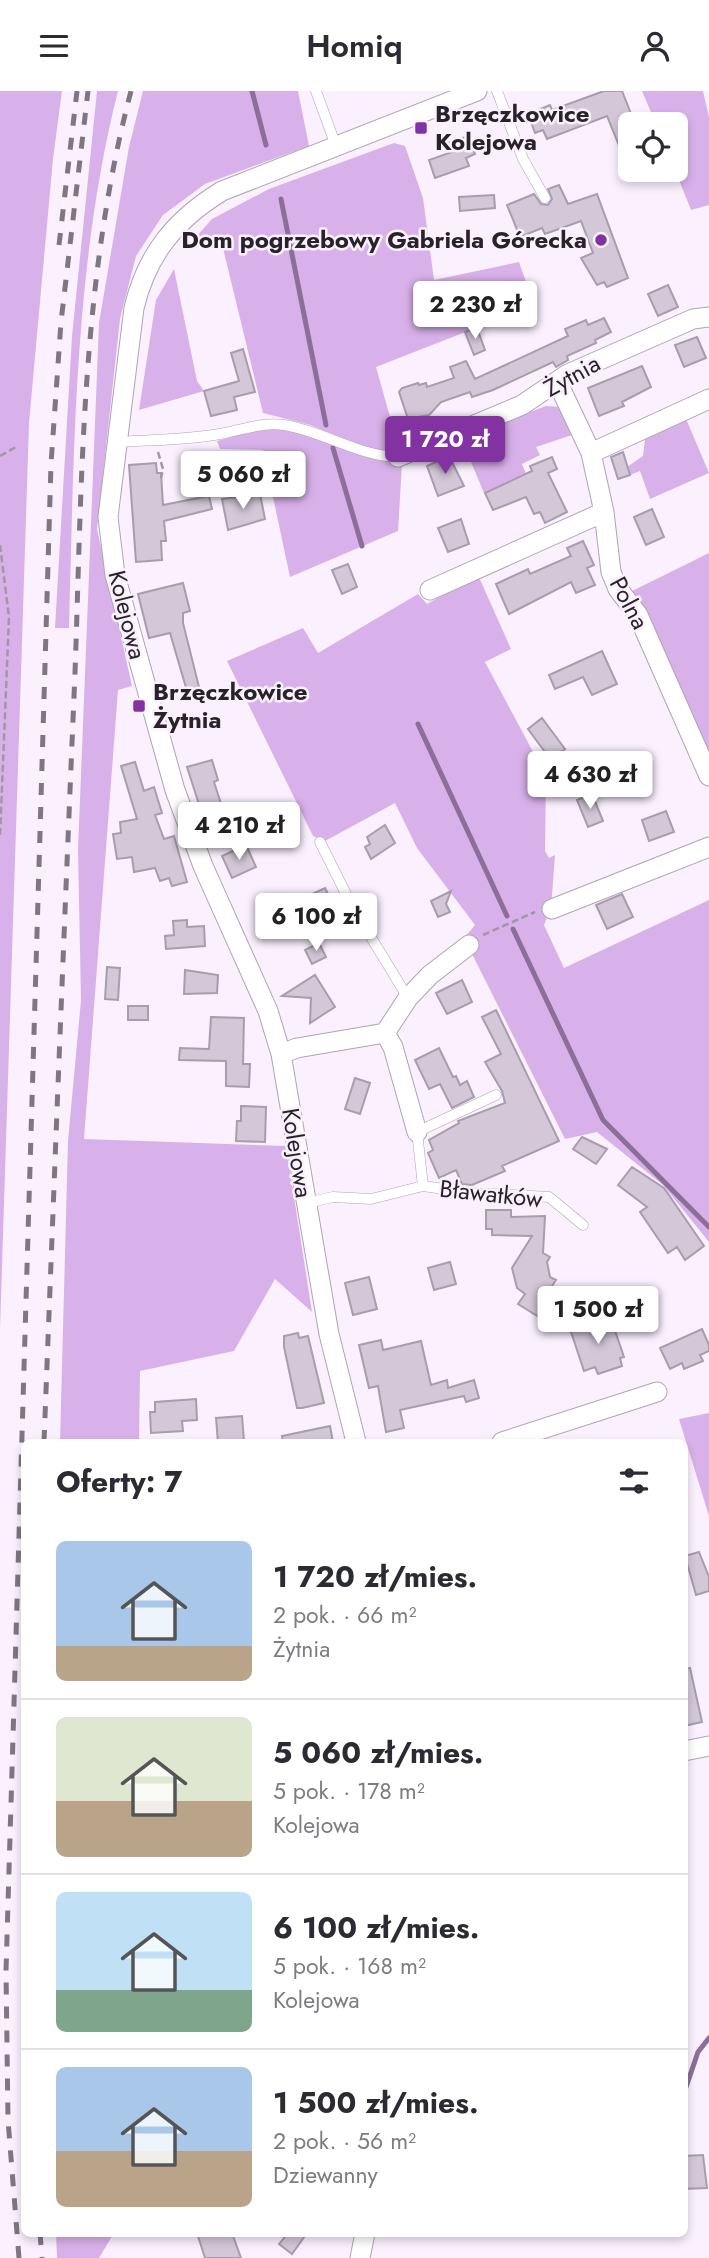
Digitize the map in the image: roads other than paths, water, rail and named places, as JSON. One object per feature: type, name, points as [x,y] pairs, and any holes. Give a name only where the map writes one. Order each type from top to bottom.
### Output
[{"type":"street","name":"Kolejowa","points":[[355,1439],[328,1333],[281,1054],[260,993],[203,866],[150,708],[115,575],[108,534],[116,442],[134,308],[143,278],[160,243],[196,207],[222,191],[477,91]]},
{"type":"street","name":"Żytnia","points":[[398,457],[522,405],[568,374],[694,319],[709,317]]},
{"type":"street","name":"Polna","points":[[558,383],[591,453],[604,512],[611,572],[618,589],[638,615],[709,776]]},
{"type":"street","points":[[591,453],[709,399]]},
{"type":"street","points":[[430,590],[604,512]]},
{"type":"street","points":[[552,909],[709,847]]},
{"type":"street","points":[[281,1054],[297,1048],[385,1033],[408,998],[430,975],[469,945]]},
{"type":"street","name":"Bławatków","points":[[385,1033],[393,1047],[417,1132]]},
{"type":"street","points":[[511,1439],[657,1392]]},
{"type":"street","points":[[688,1750],[709,1746]]},
{"type":"street","points":[[360,2258],[364,2237]]},
{"type":"lane","points":[[316,91],[336,145]]},
{"type":"lane","points":[[497,91],[522,156],[545,198]]},
{"type":"lane","points":[[116,442],[225,433],[267,424],[284,425],[376,455],[398,457]]},
{"type":"lane","points":[[320,842],[352,907],[408,998]]},
{"type":"lane","points":[[417,1132],[496,1095]]},
{"type":"lane","name":"Bławatków","points":[[417,1132],[423,1186],[473,1193],[549,1197],[583,1225]]},
{"type":"lane","points":[[305,1204],[333,1197],[371,1199],[423,1186]]},
{"type":"waterway","points":[[252,91],[266,145]]},
{"type":"waterway","points":[[281,199],[326,425]]},
{"type":"waterway","points":[[333,448],[362,546]]},
{"type":"waterway","points":[[418,724],[507,916]]},
{"type":"waterway","points":[[513,929],[603,1120],[709,1227]]},
{"type":"waterway","points":[[688,2081],[698,2052],[709,2038]]},
{"type":"railway","points":[[59,245],[77,91]]},
{"type":"railway","points":[[22,1439],[51,464],[61,322],[88,91]]},
{"type":"railway","points":[[44,1439],[87,380],[102,234],[131,91]]},
{"type":"railway","points":[[19,2258],[8,2120],[6,1971],[21,1469]]},
{"type":"railway","points":[[40,2237],[42,2258]]},
{"type":"place","name":"Brzęczkowice Kolejowa","points":[[421,128]]},
{"type":"place","name":"Dom pogrzebowy Gabriela Górecka","points":[[601,240]]},
{"type":"place","name":"Brzęczkowice Żytnia","points":[[139,706]]}]
